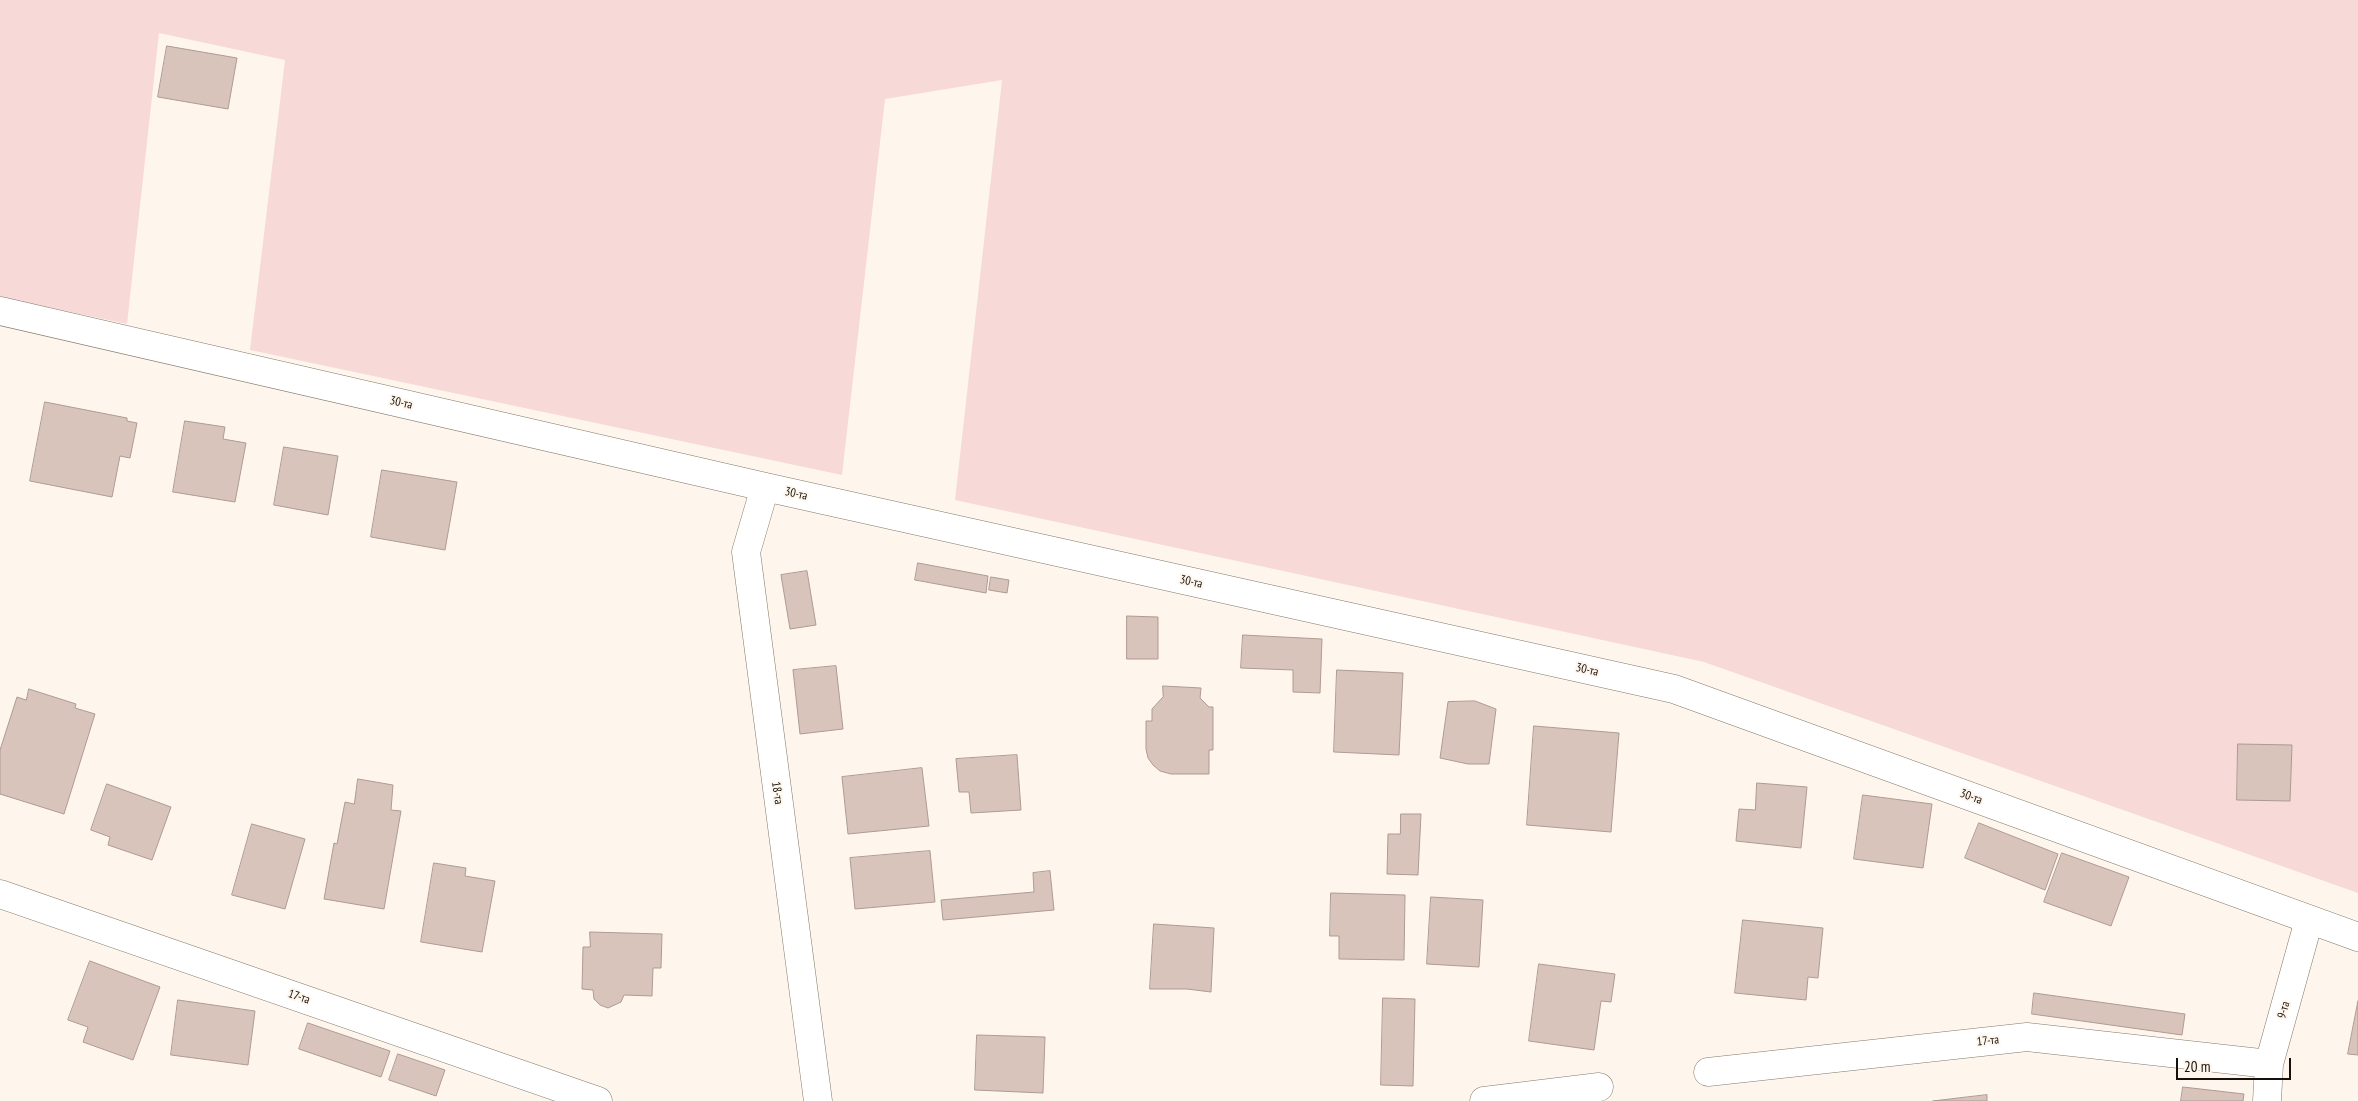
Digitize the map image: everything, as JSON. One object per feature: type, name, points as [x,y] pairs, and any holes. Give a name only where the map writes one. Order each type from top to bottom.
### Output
[{"type":"street","name":"30-та","points":[[0,311],[765,487],[1674,689],[2358,937]]},
{"type":"street","name":"18-та","points":[[765,487],[746,552],[818,1101]]},
{"type":"street","name":"17-та","points":[[0,894],[598,1101]]},
{"type":"street","name":"9-та","points":[[2267,1101],[2268,1064],[2309,920]]},
{"type":"street","name":"17-та","points":[[1708,1072],[2027,1036],[2268,1064]]},
{"type":"street","points":[[1484,1101],[1599,1087]]},
{"type":"shaded area","points":[[0,0],[2358,0],[2358,893],[1704,662],[955,500],[1002,80],[885,99],[842,475],[250,350],[285,60],[159,33],[127,324],[0,297]]},
{"type":"building","points":[[167,46],[237,58],[228,109],[158,97]]},
{"type":"building","points":[[45,402],[127,418],[127,421],[137,423],[130,458],[120,456],[112,497],[30,481]]},
{"type":"building","points":[[185,421],[225,427],[223,439],[246,443],[235,502],[173,492]]},
{"type":"building","points":[[284,447],[338,456],[328,515],[274,505]]},
{"type":"building","points":[[382,470],[457,482],[445,550],[371,537]]},
{"type":"building","points":[[918,563],[988,576],[986,593],[915,580]]},
{"type":"building","points":[[807,571],[816,625],[790,629],[781,575]]},
{"type":"building","points":[[991,577],[1009,580],[1007,593],[989,590]]},
{"type":"building","points":[[1127,616],[1158,617],[1158,659],[1127,659]]},
{"type":"building","points":[[1243,635],[1322,639],[1320,693],[1293,692],[1293,670],[1241,668]]},
{"type":"building","points":[[836,666],[843,729],[800,734],[793,670]]},
{"type":"building","points":[[1337,670],[1403,673],[1399,755],[1334,752]]},
{"type":"building","points":[[1163,686],[1201,688],[1200,698],[1209,707],[1213,707],[1213,750],[1209,750],[1209,774],[1171,774],[1160,771],[1148,758],[1146,749],[1146,721],[1152,721],[1152,709],[1163,697]]},
{"type":"building","points":[[29,689],[76,704],[75,708],[95,714],[64,814],[0,794],[0,750],[17,697],[26,700]]},
{"type":"building","points":[[1475,701],[1496,709],[1489,764],[1468,764],[1440,758],[1448,702]]},
{"type":"building","points":[[1534,726],[1619,733],[1611,832],[1527,825]]},
{"type":"building","points":[[2238,744],[2292,745],[2290,801],[2237,800]]},
{"type":"building","points":[[1017,755],[1021,810],[971,813],[969,792],[959,792],[956,759]]},
{"type":"building","points":[[922,768],[929,826],[848,834],[842,777]]},
{"type":"building","points":[[358,779],[393,785],[391,810],[401,811],[384,909],[324,899],[334,843],[337,844],[345,802],[354,804]]},
{"type":"building","points":[[1757,783],[1807,787],[1801,848],[1736,841],[1739,809],[1755,810]]},
{"type":"building","points":[[107,784],[171,807],[152,860],[108,845],[110,837],[91,830]]},
{"type":"building","points":[[1863,795],[1932,804],[1923,868],[1854,859]]},
{"type":"building","points":[[1401,814],[1421,814],[1418,875],[1387,874],[1388,834],[1400,834]]},
{"type":"building","points":[[1979,823],[2058,854],[2045,890],[1965,858]]},
{"type":"building","points":[[252,824],[305,839],[285,909],[232,895]]},
{"type":"building","points":[[930,851],[935,902],[855,909],[850,858]]},
{"type":"building","points":[[2062,853],[2129,877],[2111,926],[2044,902]]},
{"type":"building","points":[[434,863],[466,868],[465,876],[495,881],[482,952],[421,942]]},
{"type":"building","points":[[1050,871],[1054,910],[943,920],[941,900],[1034,892],[1033,873]]},
{"type":"building","points":[[1331,893],[1405,895],[1404,960],[1339,959],[1339,936],[1330,936]]},
{"type":"building","points":[[1431,897],[1483,900],[1479,967],[1427,964]]},
{"type":"building","points":[[1743,920],[1823,928],[1818,978],[1808,977],[1806,1000],[1735,993]]},
{"type":"building","points":[[1154,924],[1214,928],[1211,992],[1187,989],[1150,989]]},
{"type":"building","points":[[590,932],[662,934],[661,968],[653,968],[652,996],[624,995],[621,1002],[608,1008],[600,1005],[594,999],[593,990],[582,989],[583,947],[590,947]]},
{"type":"building","points":[[90,961],[160,987],[133,1060],[83,1042],[88,1027],[68,1020]]},
{"type":"building","points":[[1539,964],[1615,974],[1611,1002],[1601,1001],[1594,1050],[1529,1041]]},
{"type":"building","points":[[2034,993],[2185,1014],[2182,1035],[2032,1014]]},
{"type":"building","points":[[1383,998],[1415,999],[1413,1086],[1381,1085]]},
{"type":"building","points":[[178,1000],[255,1011],[248,1065],[171,1055]]},
{"type":"building","points":[[2358,1001],[2358,1055],[2348,1054]]},
{"type":"building","points":[[308,1023],[390,1051],[381,1077],[299,1049]]},
{"type":"building","points":[[977,1035],[1045,1037],[1043,1093],[975,1090]]},
{"type":"building","points":[[398,1054],[445,1070],[436,1096],[389,1080]]},
{"type":"building","points":[[2183,1087],[2244,1094],[2243,1101],[2181,1101]]},
{"type":"building","points":[[1987,1095],[1987,1101],[1933,1101]]}]
